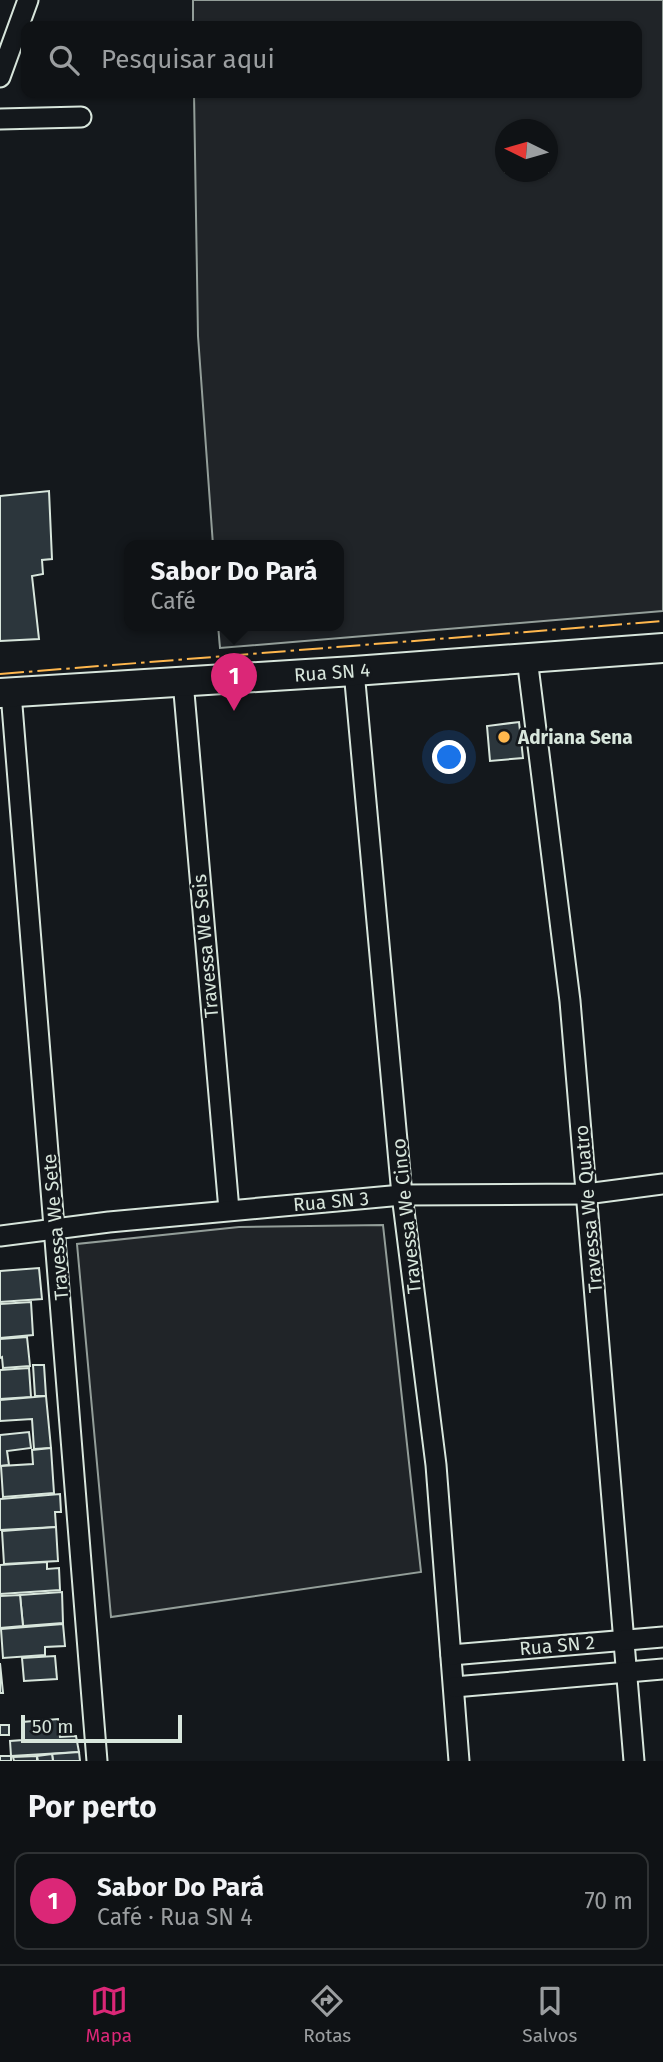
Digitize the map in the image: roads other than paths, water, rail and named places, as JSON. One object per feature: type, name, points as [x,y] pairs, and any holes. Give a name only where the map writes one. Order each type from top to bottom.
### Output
[{"type":"main road","name":"Rua SN 4","points":[[5,693],[663,648]]},
{"type":"street","points":[[0,76],[28,0]]},
{"type":"street","points":[[0,119],[81,117]]},
{"type":"street","name":"Travessa We Quatro","points":[[527,658],[570,1001],[634,1761]]},
{"type":"street","name":"Travessa We Cinco","points":[[354,671],[402,1195],[436,1465],[459,1761]]},
{"type":"street","name":"Travessa We Seis","points":[[183,681],[229,1210]]},
{"type":"street","name":"Travessa We Sete","points":[[5,693],[55,1229],[97,1761]]},
{"type":"street","name":"Rua SN 3","points":[[0,1236],[229,1210],[402,1195],[586,1194],[663,1184]]},
{"type":"street","name":"Rua SN 2","points":[[451,1655],[663,1637]]},
{"type":"street","name":"Rua SN 2","points":[[454,1687],[663,1669]]},
{"type":"place","name":"Sabor Do Pará","points":[[234,711]]},
{"type":"place","name":"Adriana Sena","points":[[504,737]]}]
